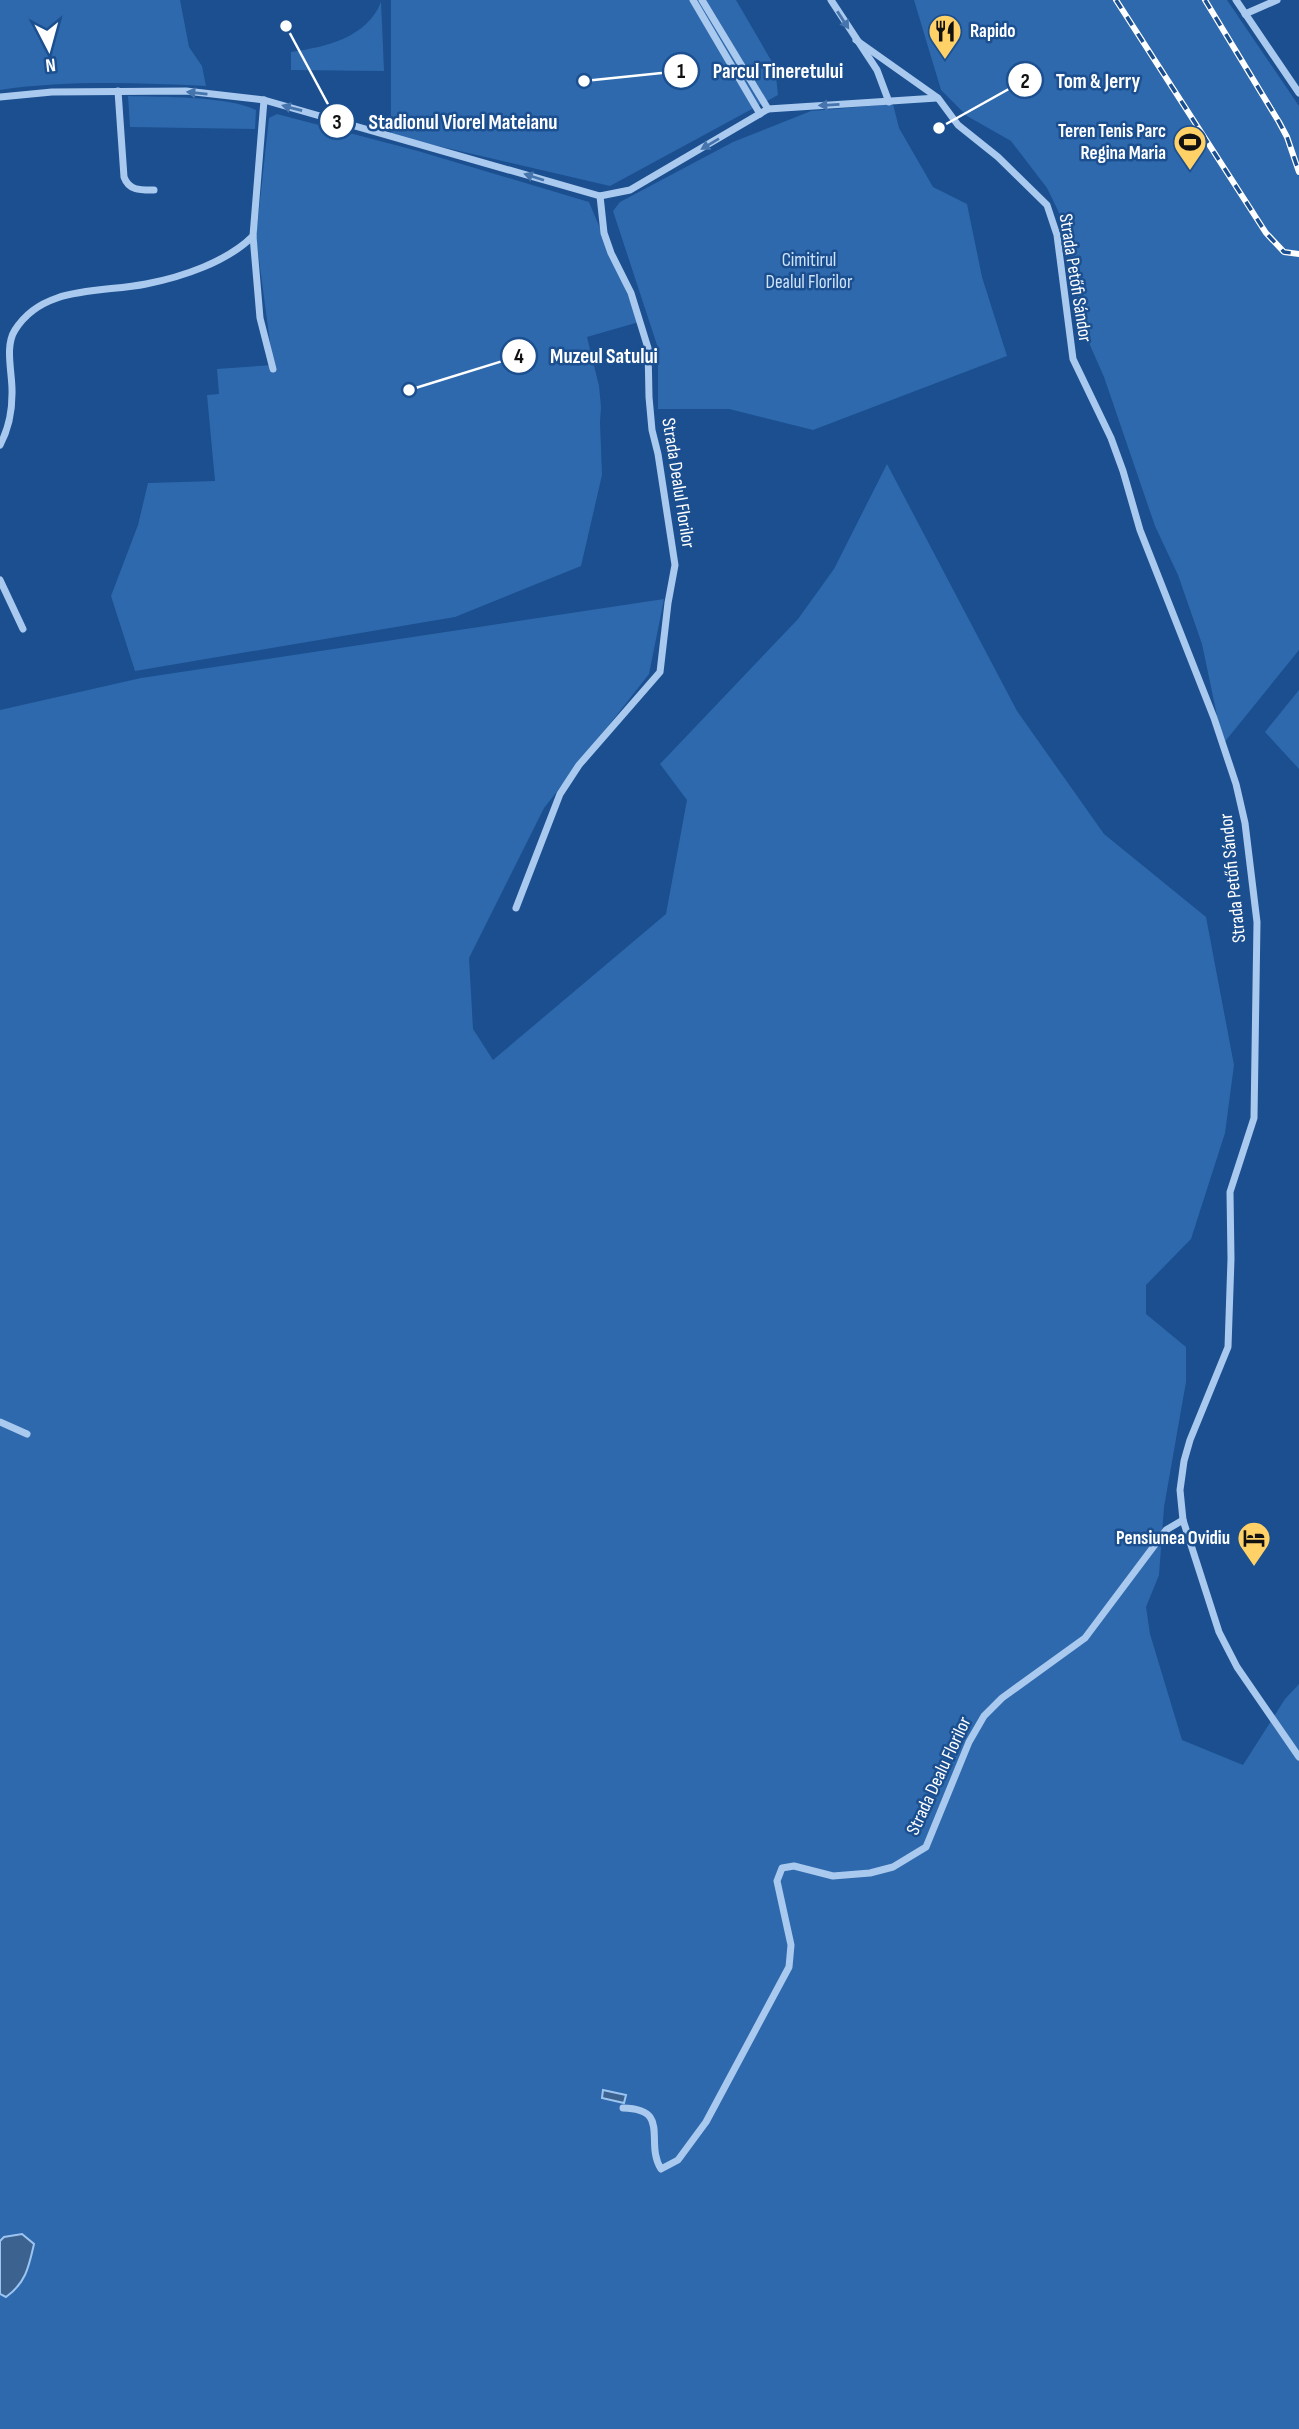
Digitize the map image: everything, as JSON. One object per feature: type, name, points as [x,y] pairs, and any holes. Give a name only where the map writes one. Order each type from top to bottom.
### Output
[{"type":"street","points":[[693,0],[761,114]]},
{"type":"street","points":[[702,0],[768,109]]},
{"type":"street","name":"Strada Petőfi Sándor","points":[[831,0],[856,40],[938,98],[958,125],[998,157],[1047,205],[1057,235],[1073,359],[1111,438],[1140,530],[1214,718],[1236,784],[1245,823],[1257,922],[1254,1118],[1230,1192],[1228,1347],[1184,1461],[1180,1490],[1183,1520],[1219,1632],[1237,1667],[1299,1757]]},
{"type":"street","points":[[1236,0],[1299,93]]},
{"type":"street","points":[[1245,14],[1277,0]]},
{"type":"street","points":[[856,40],[877,70],[889,102]]},
{"type":"street","points":[[118,91],[124,177],[130,187],[137,190],[155,190]]},
{"type":"street","points":[[0,97],[52,92],[186,91],[264,100],[600,196],[630,190],[768,109],[938,98]]},
{"type":"street","points":[[264,100],[253,236],[260,318],[273,369]]},
{"type":"street","name":"Strada Dealul Florilor","points":[[516,908],[560,794],[579,765],[660,672],[668,603],[676,565],[659,454],[652,430],[648,348],[631,293],[604,233],[600,196]]},
{"type":"street","points":[[0,445],[6,434],[13,396],[10,343],[21,322],[39,306],[62,296],[146,284],[173,276],[235,252],[253,236]]},
{"type":"street","points":[[0,580],[23,629]]},
{"type":"street","points":[[0,1422],[27,1434]]},
{"type":"street","name":"Strada Dealu Florilor","points":[[623,2108],[638,2108],[652,2118],[656,2156],[661,2169],[678,2160],[706,2122],[789,1967],[791,1945],[777,1881],[782,1868],[794,1866],[832,1875],[870,1873],[893,1867],[926,1847],[974,1729],[984,1716],[1002,1698],[1085,1638],[1166,1530],[1183,1520]]},
{"type":"green space","points":[[0,0],[180,0],[189,47],[202,66],[206,86],[77,84],[0,90]]},
{"type":"green space","points":[[391,0],[736,0],[775,67],[778,95],[610,186],[391,135]]},
{"type":"green space","points":[[914,0],[1227,0],[1299,106],[1299,650],[1223,744],[1202,644],[1178,575],[1155,526],[1104,377],[1082,327],[1066,227],[1047,188],[1011,141],[967,116],[941,90]]},
{"type":"green space","points":[[381,2],[384,71],[291,70],[291,52],[344,39],[366,24]]},
{"type":"green space","points":[[128,96],[194,98],[244,105],[256,110],[255,129],[130,127]]},
{"type":"green space","name":"Cimitirul Dealul Florilor","points":[[893,104],[899,128],[933,187],[967,204],[982,277],[1007,356],[813,430],[729,409],[658,409],[658,348],[613,211],[620,202],[733,142],[811,111]]},
{"type":"green space","points":[[277,114],[418,151],[589,202],[639,322],[587,337],[599,386],[602,475],[581,566],[455,617],[135,671],[111,596],[138,525],[148,483],[215,481],[207,395],[219,394],[217,369],[273,365],[256,237],[269,118]]},
{"type":"green space","points":[[887,464],[1017,711],[1104,834],[1206,917],[1234,1065],[1225,1133],[1191,1239],[1146,1285],[1146,1314],[1186,1347],[1186,1382],[1164,1507],[1159,1575],[1146,1607],[1150,1634],[1182,1740],[1243,1765],[1285,1699],[1299,1684],[1299,2429],[0,2429],[0,710],[141,678],[664,599],[649,674],[544,808],[469,958],[473,1029],[493,1060],[666,914],[687,800],[660,764],[798,619],[834,569]]},
{"type":"green space","points":[[1299,690],[1299,769],[1265,732]]},
{"type":"shaded area","points":[[603,2090],[626,2095],[624,2103],[602,2098]]},
{"type":"shaded area","points":[[22,2234],[34,2244],[30,2260],[26,2274],[6,2297],[0,2294],[0,2241],[4,2237]]},
{"type":"railway","points":[[1116,0],[1266,233],[1284,252],[1299,254]]},
{"type":"railway","points":[[1205,0],[1279,122],[1299,172]]},
{"type":"place","name":"Stadionul Viorel Mateianu","points":[[286,26]]},
{"type":"place","name":"Rapido","points":[[945,61]]},
{"type":"place","name":"Parcul Tineretului","points":[[584,81]]},
{"type":"place","name":"Tom & Jerry","points":[[939,128]]},
{"type":"place","name":"Teren Tenis Parc Regina Maria","points":[[1190,172]]},
{"type":"place","name":"Muzeul Satului","points":[[409,390]]},
{"type":"place","name":"Pensiunea Ovidiu","points":[[1254,1568]]}]
